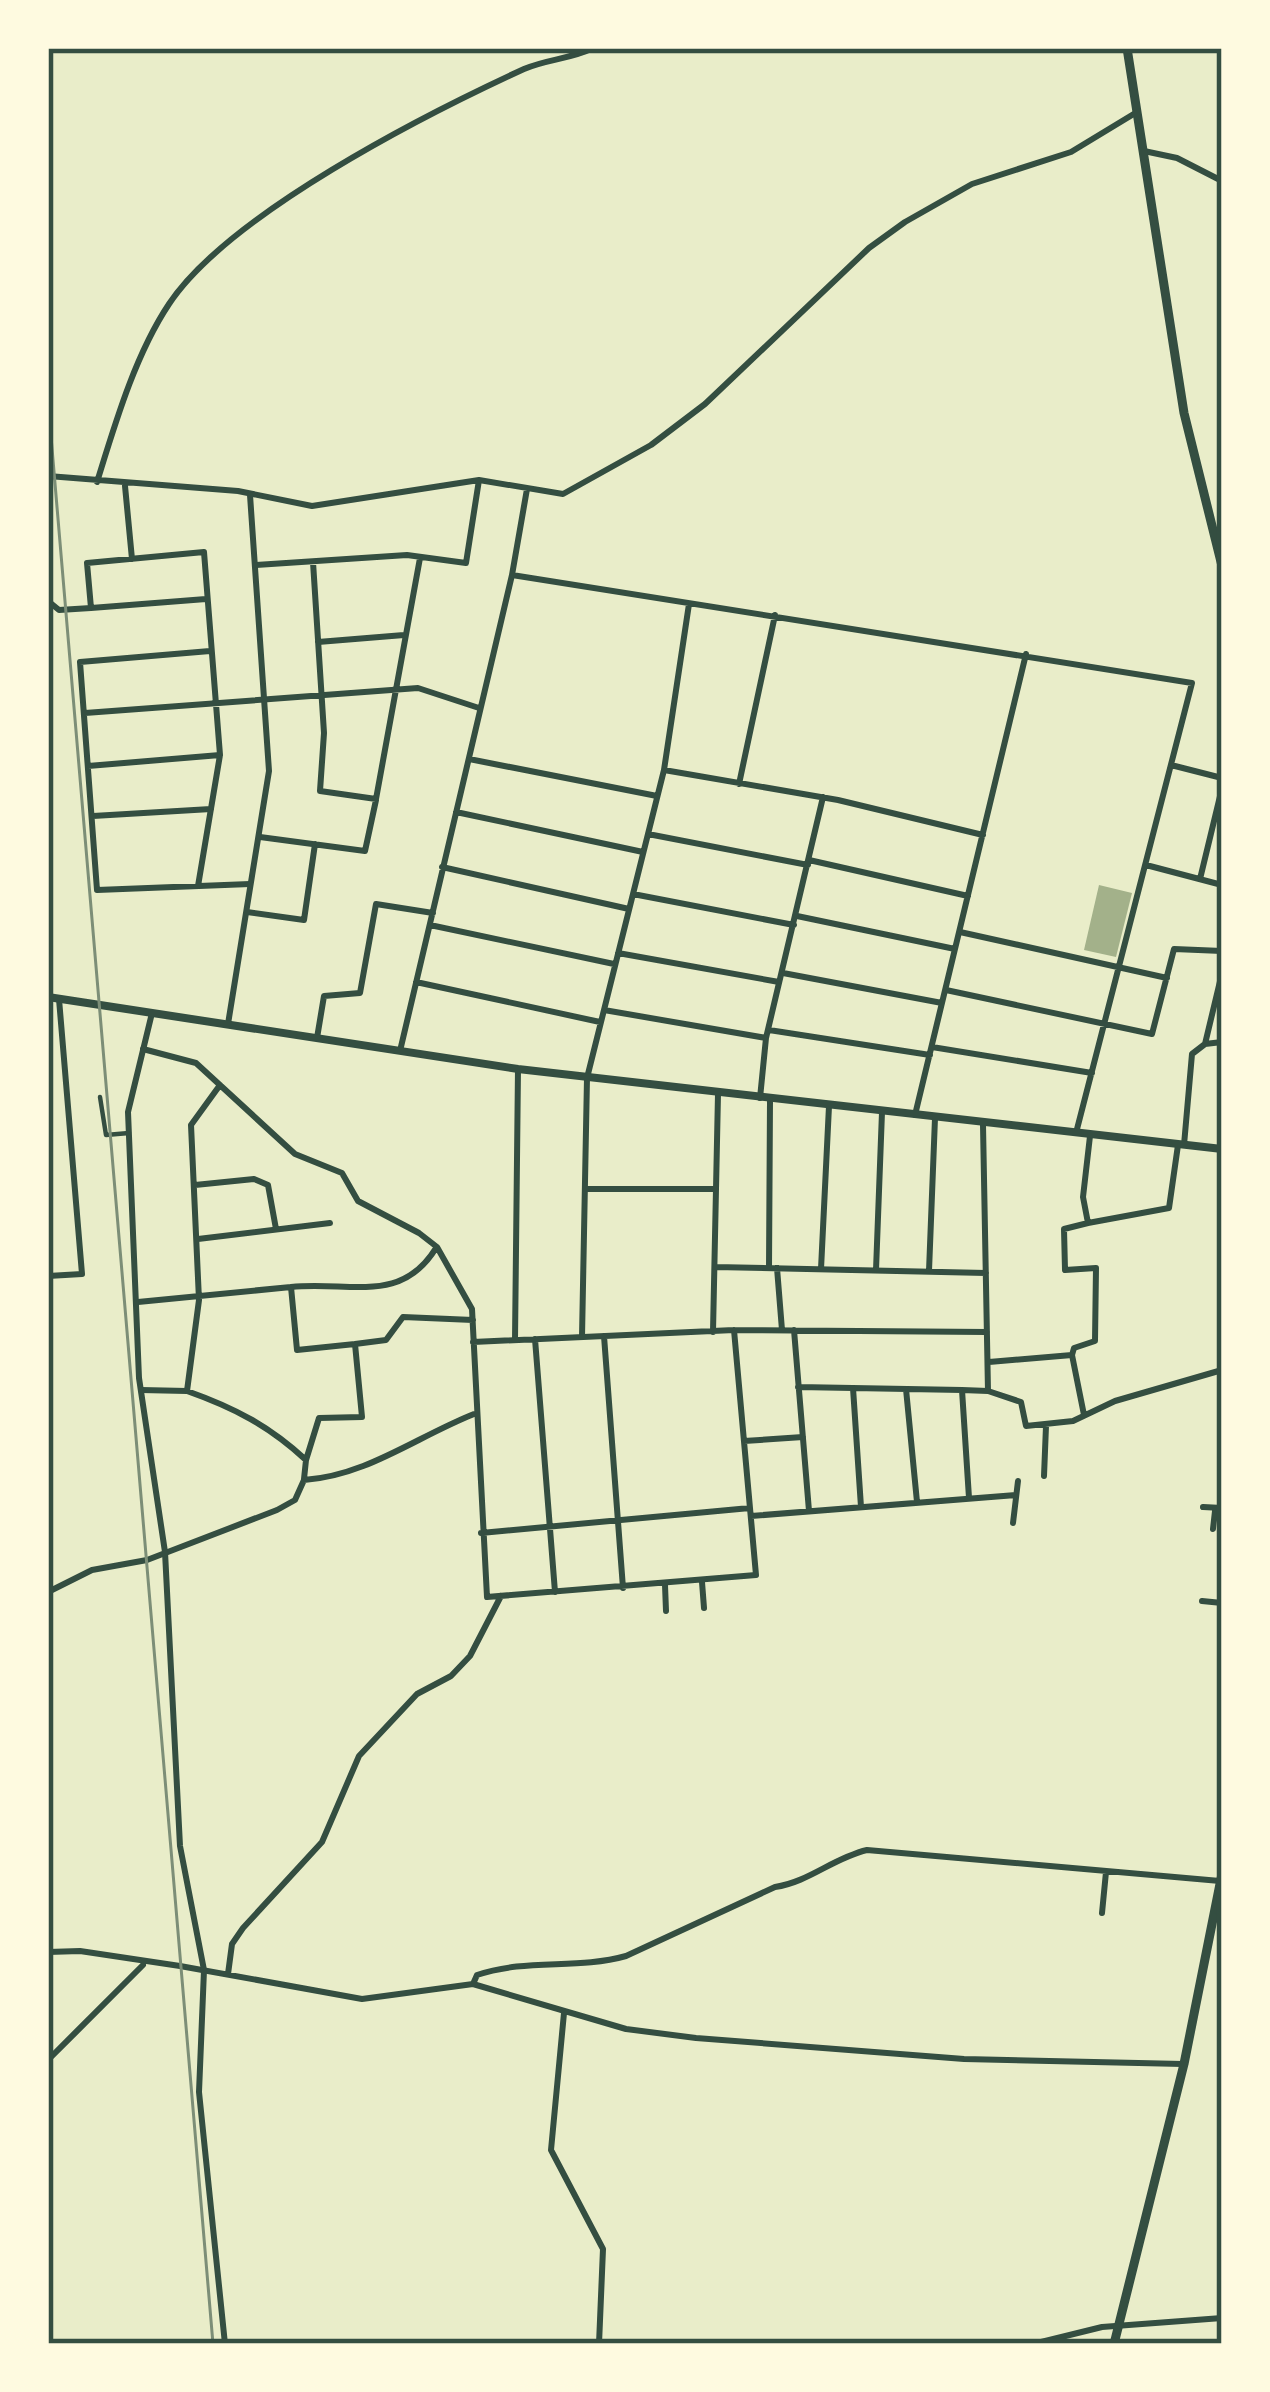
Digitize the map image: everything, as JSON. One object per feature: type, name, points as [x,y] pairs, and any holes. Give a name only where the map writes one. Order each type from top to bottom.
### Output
[{"type":"highway","points":[[1127,48],[1184,412],[1222,566]]},
{"type":"highway","points":[[1114,2344],[1184,2064],[1221,1877]]},
{"type":"main road","points":[[54,998],[518,1070],[1222,1149]]},
{"type":"street","points":[[98,482],[160,319],[199,271],[266,215],[406,131],[527,68],[593,48]]},
{"type":"street","points":[[48,476],[250,495],[312,506],[478,480],[563,494],[651,445],[705,404],[904,221],[972,184],[1071,152],[1137,112]]},
{"type":"street","points":[[1144,151],[1177,158],[1222,181]]},
{"type":"street","points":[[256,565],[420,558],[466,563],[478,480]]},
{"type":"street","points":[[125,486],[132,559]]},
{"type":"street","points":[[400,1051],[512,575],[527,489]]},
{"type":"street","points":[[228,1024],[268,771],[250,495]]},
{"type":"street","points":[[92,608],[87,563],[204,552],[220,755],[198,886]]},
{"type":"street","points":[[260,837],[365,851],[420,558]]},
{"type":"street","points":[[313,562],[322,696],[320,790],[376,799]]},
{"type":"street","points":[[512,575],[1192,682],[1075,1135]]},
{"type":"street","points":[[48,601],[59,610],[206,599]]},
{"type":"street","points":[[582,1337],[587,1078],[664,770],[689,604]]},
{"type":"street","points":[[739,784],[775,615]]},
{"type":"street","points":[[318,642],[404,634]]},
{"type":"street","points":[[210,651],[80,662],[97,890],[250,884]]},
{"type":"street","points":[[915,1115],[1026,654]]},
{"type":"street","points":[[84,713],[418,688],[479,708]]},
{"type":"street","points":[[88,766],[220,755]]},
{"type":"street","points":[[469,759],[657,796]]},
{"type":"street","points":[[1172,765],[1222,778]]},
{"type":"street","points":[[664,770],[823,797],[982,835]]},
{"type":"street","points":[[1200,879],[1222,788]]},
{"type":"street","points":[[782,1330],[773,1268],[765,1099],[768,1034],[823,797]]},
{"type":"street","points":[[93,816],[212,808]]},
{"type":"street","points":[[456,812],[643,852]]},
{"type":"street","points":[[648,834],[968,896]]},
{"type":"street","points":[[247,912],[304,920],[315,844]]},
{"type":"street","points":[[1146,866],[1222,885]]},
{"type":"street","points":[[442,867],[629,909]]},
{"type":"street","points":[[633,894],[956,949]]},
{"type":"street","points":[[317,1038],[324,997],[360,993],[376,904],[433,913]]},
{"type":"street","points":[[430,925],[615,964]]},
{"type":"street","points":[[960,932],[1167,978]]},
{"type":"street","points":[[946,989],[1152,1034],[1174,949],[1222,951]]},
{"type":"street","points":[[618,953],[942,1003]]},
{"type":"street","points":[[1205,1044],[1222,973]]},
{"type":"street","points":[[416,982],[601,1022]]},
{"type":"street","points":[[48,1276],[82,1274],[54,998]]},
{"type":"street","points":[[604,1010],[1092,1073]]},
{"type":"street","points":[[152,1013],[128,1133],[141,1390],[165,1552],[180,1846],[203,1970],[199,2092],[225,2344]]},
{"type":"street","points":[[1053,1230],[1169,1208],[1192,1054],[1205,1044],[1222,1042]]},
{"type":"street","points":[[143,1049],[196,1063],[295,1154],[342,1173],[358,1202],[437,1247],[464,1291],[473,1320],[474,1414],[487,1597],[756,1575],[734,1330]]},
{"type":"street","points":[[515,1340],[518,1070]]},
{"type":"street","points":[[188,1391],[199,1296],[191,1125],[220,1085]]},
{"type":"street","points":[[713,1331],[718,1094]]},
{"type":"street","points":[[100,1097],[106,1135],[128,1133]]},
{"type":"street","points":[[821,1269],[829,1106]]},
{"type":"street","points":[[876,1270],[882,1112]]},
{"type":"street","points":[[929,1272],[935,1118]]},
{"type":"street","points":[[982,1125],[988,1391]]},
{"type":"street","points":[[1088,1223],[1083,1197],[1090,1136]]},
{"type":"street","points":[[195,1185],[254,1179],[268,1185],[276,1228]]},
{"type":"street","points":[[586,1189],[716,1189]]},
{"type":"street","points":[[198,1239],[330,1223]]},
{"type":"street","points":[[1064,1229],[1065,1270],[1096,1268],[1095,1341],[1074,1348],[1072,1355],[1084,1415]]},
{"type":"street","points":[[139,1302],[337,1282],[370,1288],[404,1282],[421,1273],[437,1247]]},
{"type":"street","points":[[715,1267],[986,1273]]},
{"type":"street","points":[[291,1287],[297,1350],[386,1340],[403,1317],[473,1320]]},
{"type":"street","points":[[472,1342],[734,1330],[987,1332]]},
{"type":"street","points":[[794,1330],[809,1511]]},
{"type":"street","points":[[604,1336],[623,1588]]},
{"type":"street","points":[[535,1339],[555,1592]]},
{"type":"street","points":[[48,1592],[92,1570],[165,1552],[295,1500],[319,1418],[362,1417],[355,1344]]},
{"type":"street","points":[[989,1363],[1072,1355]]},
{"type":"street","points":[[798,1387],[988,1391],[1022,1402],[1026,1426],[1046,1426],[1222,1370]]},
{"type":"street","points":[[853,1388],[861,1507]]},
{"type":"street","points":[[907,1389],[916,1502]]},
{"type":"street","points":[[141,1390],[188,1391],[234,1407],[273,1429],[306,1460]]},
{"type":"street","points":[[962,1390],[969,1498]]},
{"type":"street","points":[[304,1480],[355,1471],[398,1445],[474,1414]]},
{"type":"street","points":[[1044,1476],[1046,1426]]},
{"type":"street","points":[[744,1441],[802,1437]]},
{"type":"street","points":[[1013,1523],[1018,1481]]},
{"type":"street","points":[[482,1533],[1016,1495]]},
{"type":"street","points":[[1203,1507],[1218,1509],[1213,1529]]},
{"type":"street","points":[[702,1580],[704,1608]]},
{"type":"street","points":[[665,1585],[666,1611]]},
{"type":"street","points":[[228,1974],[232,1944],[243,1928],[322,1842],[359,1756],[417,1694],[451,1676],[470,1656],[501,1596]]},
{"type":"street","points":[[1202,1601],[1222,1603]]},
{"type":"street","points":[[473,1984],[478,1976],[509,1964],[600,1964],[626,1956],[775,1887],[800,1883],[843,1856],[867,1850],[1106,1872],[1221,1877]]},
{"type":"street","points":[[1102,1913],[1106,1872]]},
{"type":"street","points":[[48,1952],[80,1951],[362,1999],[473,1984],[626,2029],[696,2038],[964,2059],[1184,2064]]},
{"type":"street","points":[[48,2060],[145,1963]]},
{"type":"street","points":[[564,2013],[551,2150],[603,2249],[599,2344]]},
{"type":"street","points":[[1033,2344],[1070,2332],[1222,2318]]},
{"type":"shaded area","points":[[1099,885],[1132,893],[1116,957],[1084,950]]},
{"type":"railway","points":[[48,401],[213,2344]]}]
